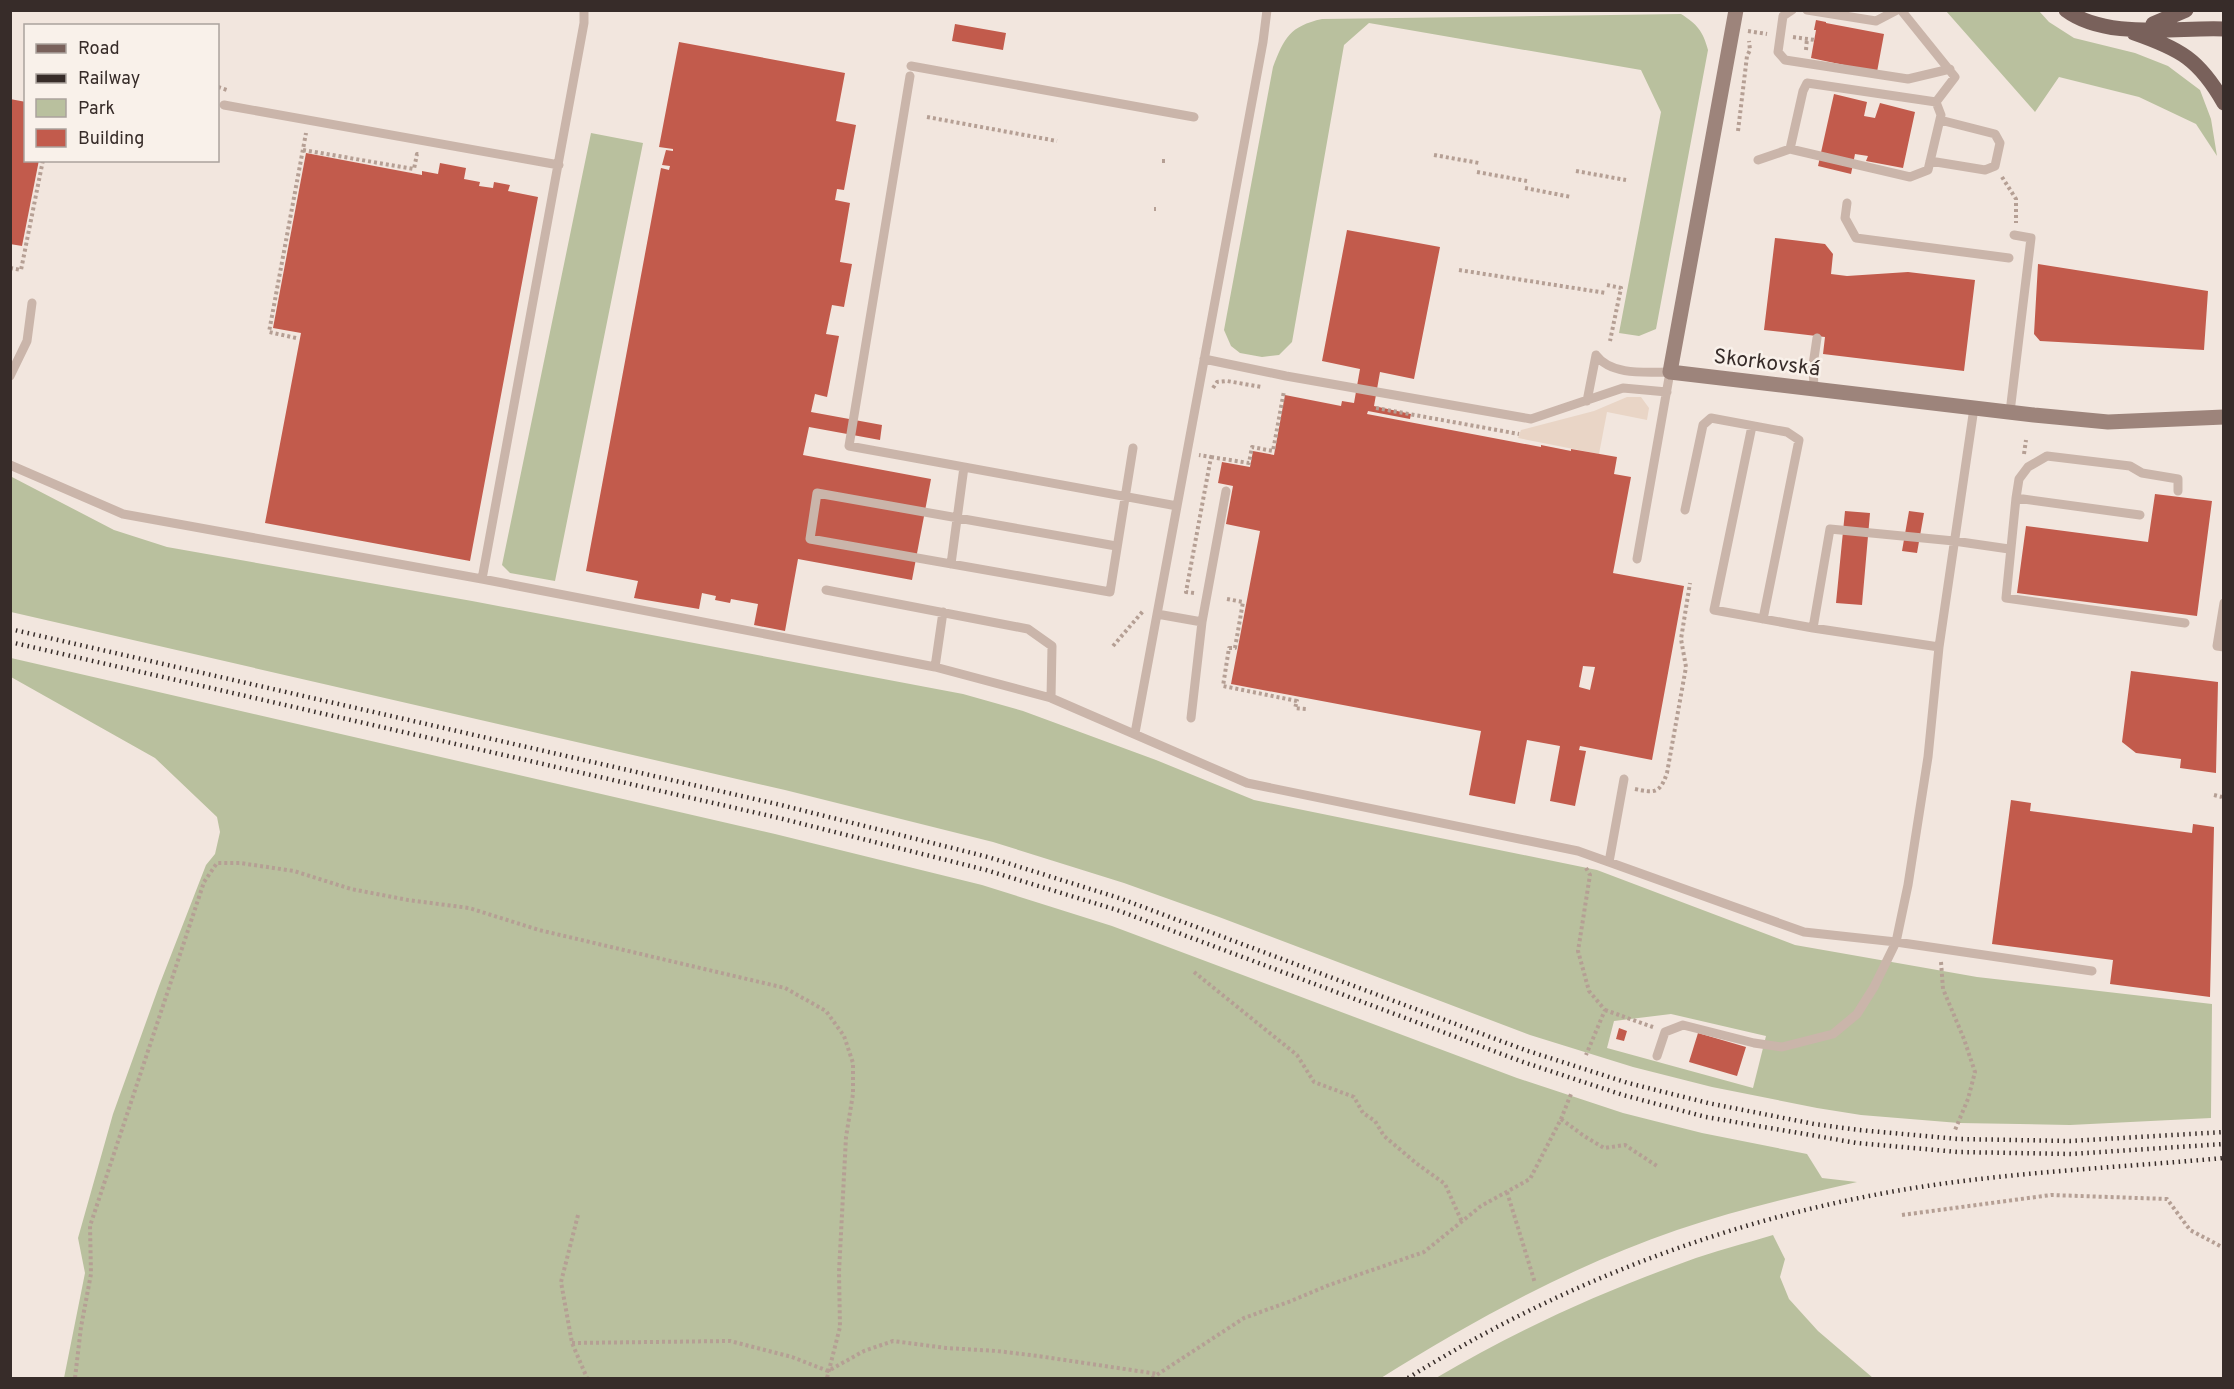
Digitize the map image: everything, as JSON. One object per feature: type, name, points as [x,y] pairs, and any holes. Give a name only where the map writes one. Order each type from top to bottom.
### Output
[{"type":"main road","points":[[2066,10],[2095,24],[2120,28],[2223,29]]},
{"type":"main road","points":[[2142,28],[2186,10]]},
{"type":"main road","points":[[2120,28],[2178,50],[2204,73],[2223,103]]},
{"type":"street","points":[[1670,372],[1736,10]]},
{"type":"street","name":"Skorkovská","points":[[1670,372],[2108,422],[2223,417]]},
{"type":"lane","points":[[482,579],[559,165],[584,23],[584,10]]},
{"type":"lane","points":[[1136,733],[1267,10]]},
{"type":"lane","points":[[1792,10],[1784,16],[1778,42],[1778,52],[1785,60],[1908,79],[1950,69]]},
{"type":"lane","points":[[1807,10],[1876,21],[1899,10],[1955,77],[1936,102]]},
{"type":"lane","points":[[911,66],[1194,117]]},
{"type":"lane","points":[[910,76],[849,446],[1178,506]]},
{"type":"lane","points":[[1790,149],[1803,91],[1807,83],[1936,102]]},
{"type":"lane","points":[[1758,160],[1790,149],[1910,177],[1928,170],[1941,115],[1936,102]]},
{"type":"lane","points":[[224,105],[559,165]]},
{"type":"lane","points":[[1930,161],[1985,171],[1995,166],[2000,143],[1995,134],[1940,120]]},
{"type":"lane","points":[[1847,203],[1845,218],[1856,237],[2009,258]]},
{"type":"lane","points":[[2010,412],[2031,238],[2015,232]]},
{"type":"lane","points":[[10,376],[27,341],[32,303]]},
{"type":"lane","points":[[1814,389],[1817,338]]},
{"type":"lane","points":[[1587,401],[1596,355],[1601,363],[1608,367],[1670,372],[1637,559]]},
{"type":"lane","points":[[1204,360],[1531,419],[1623,388],[1667,392]]},
{"type":"lane","points":[[1657,1056],[1665,1032],[1683,1025],[1754,1043],[1782,1047],[1833,1034],[1857,1014],[1874,987],[1896,942],[1908,885],[1928,757],[1939,647],[1974,408]]},
{"type":"lane","points":[[1685,510],[1703,425],[1711,418],[1787,432],[1799,440],[1762,619]]},
{"type":"lane","points":[[1752,426],[1714,610],[1939,647]]},
{"type":"lane","points":[[1116,546],[817,493],[810,539],[1110,592],[1133,448]]},
{"type":"lane","points":[[2178,491],[2178,479],[2142,473],[2130,466],[2047,456],[2028,467],[2019,478],[2009,549],[2006,598],[2185,622]]},
{"type":"lane","points":[[10,465],[123,514],[482,579],[935,667],[1051,698],[1247,783],[1578,851],[1804,932],[1896,942],[2092,970]]},
{"type":"lane","points":[[951,564],[964,468]]},
{"type":"lane","points":[[1191,718],[1202,622],[1226,491]]},
{"type":"lane","points":[[2016,498],[2140,515]]},
{"type":"lane","points":[[1813,628],[1830,529],[1954,541],[2009,549]]},
{"type":"lane","points":[[826,590],[1028,629],[1052,646],[1051,698]]},
{"type":"lane","points":[[2223,603],[2217,646],[2223,647]]},
{"type":"lane","points":[[935,667],[943,612]]},
{"type":"lane","points":[[1158,614],[1202,622]]},
{"type":"lane","points":[[1609,862],[1624,779]]},
{"type":"path","points":[[1738,132],[1749,31],[1775,35]]},
{"type":"path","points":[[1784,36],[1815,40]]},
{"type":"path","points":[[927,117],[1057,141]]},
{"type":"path","points":[[296,338],[269,332],[307,129]]},
{"type":"path","points":[[303,150],[414,169],[417,154],[426,156]]},
{"type":"path","points":[[1434,155],[1479,163]]},
{"type":"path","points":[[10,268],[21,270],[43,162]]},
{"type":"path","points":[[1995,166],[2016,199],[2015,232]]},
{"type":"path","points":[[1576,171],[1626,180]]},
{"type":"path","points":[[1477,172],[1527,181]]},
{"type":"path","points":[[1525,188],[1571,197]]},
{"type":"path","points":[[1459,270],[1606,293]]},
{"type":"path","points":[[1607,285],[1621,288],[1610,341]]},
{"type":"path","points":[[1213,388],[1217,382],[1227,381],[1272,389]]},
{"type":"path","points":[[1187,452],[1249,463],[1252,447],[1273,451],[1284,391],[1295,393]]},
{"type":"path","points":[[1366,406],[1519,434]]},
{"type":"path","points":[[1198,594],[1186,592],[1211,457]]},
{"type":"path","points":[[1645,791],[1658,790],[1667,773],[1686,667],[1681,639],[1690,583]]},
{"type":"path","points":[[1227,599],[1243,602],[1235,648],[1229,648],[1223,686],[1297,701],[1295,708],[1306,709]]},
{"type":"path","points":[[2214,795],[2222,797],[2223,800]]},
{"type":"path","points":[[1578,851],[1590,875],[1578,951],[1589,991],[1605,1011],[1665,1032]]},
{"type":"path","points":[[75,1378],[81,1327],[91,1274],[90,1226],[204,882],[217,863],[240,863],[294,871],[351,889],[469,908],[539,930],[785,988],[826,1011],[844,1036],[853,1064],[853,1094],[846,1137],[839,1272],[840,1327],[827,1378]]},
{"type":"path","points":[[1941,950],[1943,988],[1975,1072],[1968,1099],[1955,1130]]},
{"type":"path","points":[[1194,972],[1297,1055],[1314,1082],[1354,1097],[1363,1113],[1376,1121],[1384,1136],[1445,1184],[1462,1221]]},
{"type":"path","points":[[1586,1055],[1605,1011]]},
{"type":"path","points":[[1152,1378],[1244,1318],[1424,1252],[1481,1206],[1530,1179],[1561,1119],[1571,1094]]},
{"type":"path","points":[[1561,1119],[1584,1137],[1604,1148],[1625,1145],[1658,1166]]},
{"type":"path","points":[[1507,1192],[1534,1283]]},
{"type":"path","points":[[1902,1215],[2051,1195],[2168,1199],[2190,1230],[2223,1248]]},
{"type":"path","points":[[578,1215],[561,1282],[572,1343],[587,1378]]},
{"type":"path","points":[[572,1343],[729,1341],[792,1357],[828,1371]]},
{"type":"path","points":[[828,1371],[864,1351],[893,1341],[946,1348],[1028,1354],[1158,1374]]},
{"type":"green space","points":[[1946,11],[2039,11],[2049,22],[2074,38],[2135,53],[2168,66],[2200,90],[2211,119],[2217,156],[2196,124],[2139,97],[2059,77],[2035,112]]},
{"type":"green space","points":[[1681,14],[1699,29],[1708,50],[1656,329],[1639,336],[1619,333],[1661,112],[1641,70],[1369,23],[1344,45],[1292,342],[1279,355],[1262,357],[1240,353],[1231,346],[1224,330],[1273,67],[1285,41],[1295,30],[1302,25],[1322,19]]},
{"type":"green space","points":[[591,133],[643,143],[555,581],[510,573],[502,565]]},
{"type":"green space","points":[[10,476],[114,530],[167,547],[472,601],[963,694],[1023,711],[1156,760],[1254,800],[1597,870],[1795,945],[1977,977],[2212,1004],[2211,1118],[2070,1125],[1959,1123],[1861,1115],[1712,1087],[1633,1067],[1530,1035],[1219,917],[1124,883],[993,842],[785,790],[11,612]],"holes":[[[1671,1014],[1766,1036],[1753,1088],[1607,1048],[1614,1021]]]},
{"type":"green space","points":[[11,658],[775,834],[982,885],[1112,926],[1517,1078],[1623,1113],[1702,1133],[1807,1154],[1822,1178],[1857,1182],[1721,1216],[1638,1244],[1524,1296],[1452,1335],[1381,1378],[64,1378],[85,1273],[78,1238],[113,1114],[206,865],[215,854],[220,832],[217,817],[155,758],[11,677]]},
{"type":"green space","points":[[1773,1235],[1785,1259],[1780,1277],[1789,1299],[1818,1331],[1873,1378],[1436,1378],[1496,1344],[1589,1300],[1696,1258]]},
{"type":"shaded area","points":[[1627,397],[1641,397],[1649,408],[1647,420],[1607,412],[1599,454],[1518,438],[1521,430],[1594,411]]},
{"type":"building","points":[[1816,20],[1884,34],[1877,72],[1811,58]]},
{"type":"building","points":[[955,24],[1006,33],[1003,50],[952,41]]},
{"type":"building","points":[[679,42],[845,73],[836,121],[856,125],[844,190],[837,189],[835,200],[850,203],[840,262],[852,264],[844,307],[832,305],[826,334],[839,336],[827,397],[815,394],[811,412],[882,425],[880,440],[809,427],[803,455],[931,479],[912,580],[798,559],[785,631],[754,625],[758,604],[731,599],[730,603],[715,600],[716,596],[702,593],[699,609],[634,598],[638,581],[586,571],[661,168],[669,170],[670,166],[662,165],[666,150],[673,151],[673,149],[659,147]]},
{"type":"building","points":[[1834,94],[1867,102],[1864,116],[1875,118],[1880,103],[1915,112],[1903,168],[1866,161],[1868,156],[1855,154],[1851,174],[1818,166]]},
{"type":"building","points":[[10,99],[24,102],[24,162],[39,162],[22,246],[10,244]]},
{"type":"building","points":[[306,153],[422,175],[422,171],[438,174],[440,163],[466,168],[464,179],[480,182],[479,186],[493,188],[494,182],[510,185],[508,191],[538,197],[470,561],[265,523],[301,333],[273,328]]},
{"type":"building","points":[[1347,230],[1440,247],[1414,379],[1380,372],[1374,406],[1411,414],[1410,419],[1368,411],[1367,414],[1541,447],[1541,445],[1617,457],[1614,474],[1631,477],[1613,573],[1684,586],[1652,760],[1580,746],[1579,750],[1586,751],[1575,806],[1550,801],[1560,746],[1527,740],[1515,804],[1469,795],[1481,731],[1231,684],[1260,531],[1226,524],[1233,486],[1218,483],[1222,462],[1250,467],[1253,451],[1274,455],[1285,395],[1341,406],[1342,401],[1354,403],[1360,369],[1322,361]],"holes":[[[1583,666],[1595,667],[1590,690],[1579,687]]]},
{"type":"building","points":[[1775,238],[1825,244],[1833,254],[1831,274],[1847,276],[1908,272],[1975,280],[1964,371],[1823,354],[1825,337],[1764,330]]},
{"type":"building","points":[[2038,264],[2208,291],[2204,350],[2040,341],[2034,334]]},
{"type":"building","points":[[2155,494],[2212,501],[2197,616],[2017,593],[2026,526],[2148,542]]},
{"type":"building","points":[[1845,511],[1870,513],[1862,605],[1836,603]]},
{"type":"building","points":[[1909,511],[1924,513],[1917,553],[1902,551]]},
{"type":"building","points":[[2131,671],[2218,682],[2216,773],[2180,768],[2181,759],[2136,753],[2122,742]]},
{"type":"building","points":[[2011,800],[2031,803],[2030,811],[2192,833],[2193,824],[2214,827],[2210,997],[2110,984],[2113,960],[1992,944]]},
{"type":"building","points":[[1619,1028],[1627,1031],[1624,1041],[1616,1039]]},
{"type":"building","points":[[1698,1033],[1746,1047],[1737,1076],[1689,1062]]},
{"type":"railway","points":[[10,629],[781,805],[988,857],[1119,898],[1525,1050],[1628,1083],[1708,1103],[1814,1124],[1958,1139],[2070,1141],[2224,1132]]},
{"type":"railway","points":[[10,642],[779,818],[986,870],[1117,910],[1523,1062],[1623,1095],[1706,1117],[1857,1143],[1958,1152],[2071,1154],[2224,1144]]},
{"type":"railway","points":[[1408,1378],[1514,1318],[1569,1292],[1683,1246],[1800,1211],[1904,1190],[1995,1177],[2224,1158]]}]
